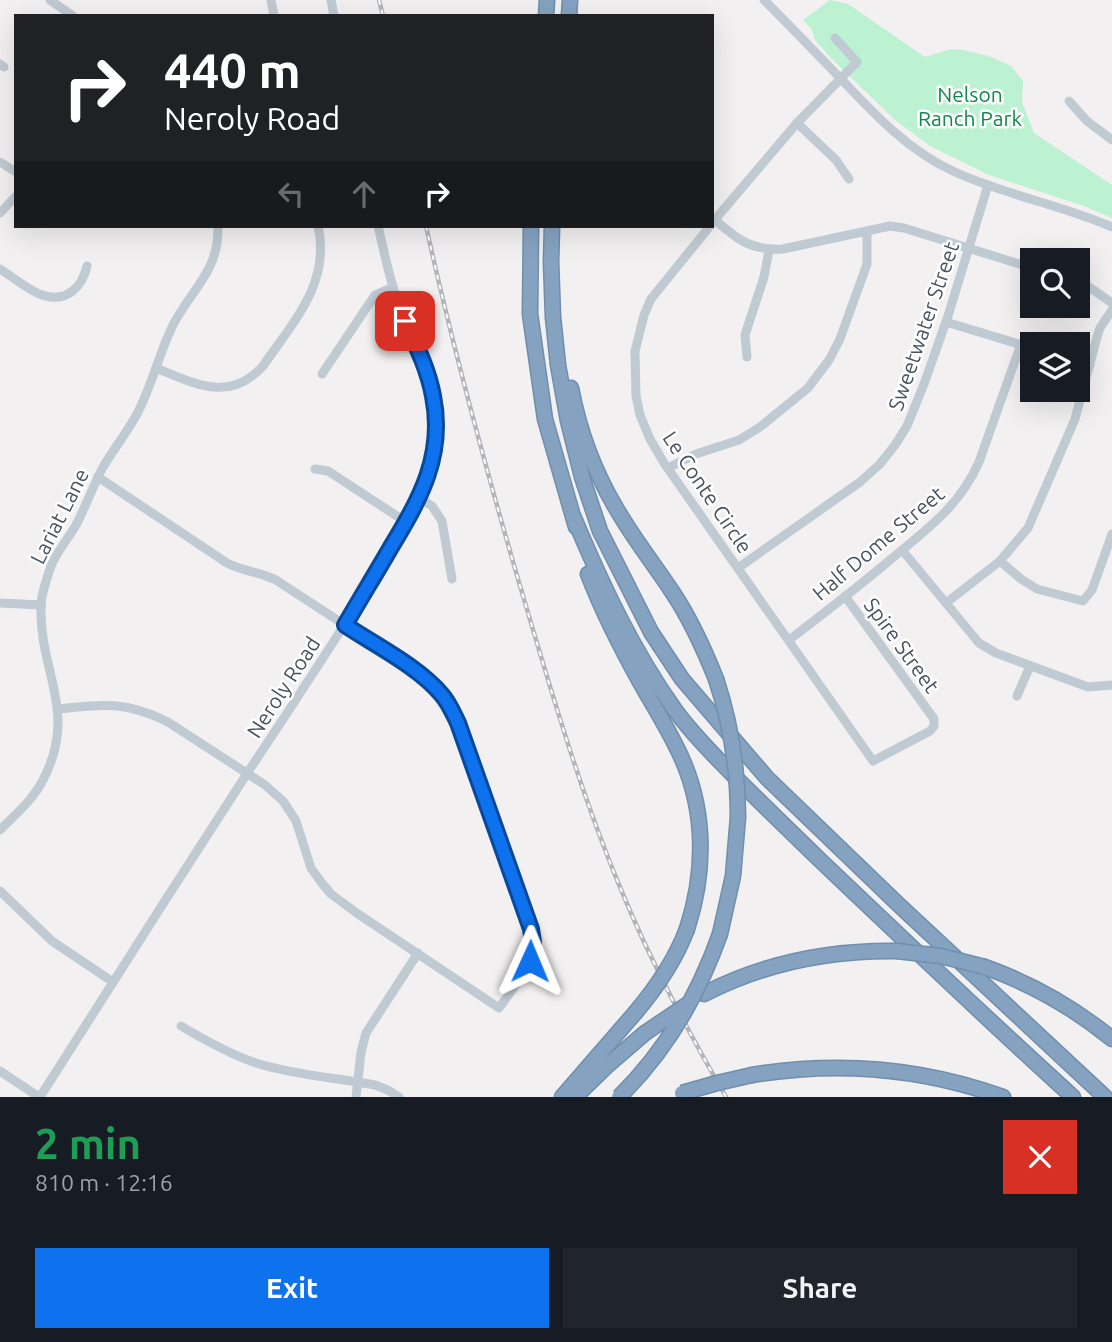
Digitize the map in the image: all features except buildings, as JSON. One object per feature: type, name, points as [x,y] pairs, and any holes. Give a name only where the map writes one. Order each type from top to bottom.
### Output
[{"type":"highway","points":[[531,228],[530,314],[545,419],[574,518],[582,556],[624,652],[678,750],[693,790],[700,831],[701,860],[696,895],[687,929],[665,974],[562,1097]]},
{"type":"highway","points":[[552,228],[554,328],[568,421],[582,477],[600,531],[651,632],[682,679],[767,778],[1105,1097]]},
{"type":"highway","points":[[554,328],[581,430],[599,477],[624,522],[687,616],[716,679],[726,712],[737,782],[738,817],[733,876],[720,934],[699,985],[682,1017],[651,1062],[619,1097]]},
{"type":"highway","points":[[574,518],[605,590],[636,648],[675,711],[705,746],[776,818],[1073,1097]]},
{"type":"highway","points":[[575,1097],[645,1033],[704,994],[749,974],[797,960],[846,952],[897,951],[941,956],[985,968],[1019,980],[1052,997],[1083,1016],[1112,1039]]},
{"type":"highway","points":[[677,1095],[751,1075],[823,1068],[878,1069],[943,1079],[1003,1097]]},
{"type":"street","points":[[50,0],[71,14]]},
{"type":"street","points":[[764,0],[867,107],[911,146],[954,171],[988,185],[1112,227]]},
{"type":"street","name":"Le Conte Circle","points":[[714,221],[797,123],[857,62],[835,38]]},
{"type":"street","points":[[1069,101],[1087,121],[1112,140]]},
{"type":"street","points":[[797,123],[836,160],[849,179]]},
{"type":"street","name":"Sweetwater Street","points":[[738,568],[834,501],[880,464],[895,445],[907,426],[924,384],[988,185]]},
{"type":"street","points":[[0,214],[14,198]]},
{"type":"street","points":[[714,224],[745,244],[769,250],[890,226],[1020,264]]},
{"type":"street","name":"Lariat Lane","points":[[0,830],[26,805],[44,779],[58,738],[59,709],[45,642],[41,605],[52,563],[84,509],[109,457],[138,413],[176,320],[209,271],[216,250],[218,228]]},
{"type":"street","points":[[156,368],[213,388],[248,380],[263,366],[312,293],[321,261],[318,228]]},
{"type":"street","name":"Neroly Road","points":[[40,1097],[345,625],[424,487],[434,455],[435,406],[428,375],[393,287],[378,228]]},
{"type":"street","name":"Le Conte Circle","points":[[708,228],[651,299],[644,315],[635,351],[636,396],[640,415],[650,439],[668,468],[873,761]]},
{"type":"street","points":[[668,468],[696,454],[739,440],[760,427],[808,388],[829,360],[840,339],[867,264],[867,231]]},
{"type":"street","points":[[747,357],[745,335],[764,276],[769,250]]},
{"type":"street","points":[[0,269],[41,295],[58,297],[74,291],[84,278],[87,266]]},
{"type":"street","points":[[322,374],[375,295],[393,287]]},
{"type":"street","points":[[1090,288],[1112,303]]},
{"type":"street","points":[[1090,365],[1100,328],[1112,310]]},
{"type":"street","points":[[946,322],[1020,344]]},
{"type":"street","name":"Half Dome Street","points":[[789,640],[947,512],[971,480],[1020,347]]},
{"type":"street","points":[[946,603],[1000,561],[1028,528],[1080,402]]},
{"type":"street","points":[[315,469],[328,471],[406,522]]},
{"type":"street","points":[[59,709],[108,704],[142,710],[167,722],[268,787],[283,801],[296,821],[311,867],[331,894],[499,1008],[530,961],[533,942],[531,929],[458,723],[437,690],[426,679],[276,580],[235,568],[99,477]]},
{"type":"street","points":[[419,498],[432,506],[442,521],[452,579]]},
{"type":"street","points":[[1000,561],[1037,589],[1083,601],[1092,590],[1112,534]]},
{"type":"street","points":[[902,550],[979,643],[996,653],[1088,687],[1112,685]]},
{"type":"street","name":"Spire Street","points":[[845,596],[934,719],[930,732],[873,761]]},
{"type":"street","points":[[0,603],[41,605]]},
{"type":"street","points":[[1017,696],[1030,666]]},
{"type":"street","points":[[0,891],[52,941],[113,982]]},
{"type":"street","points":[[356,1097],[366,1033],[418,953]]},
{"type":"street","points":[[181,1026],[220,1049],[260,1064],[291,1072],[375,1085],[399,1097]]},
{"type":"street","points":[[0,1071],[40,1097]]},
{"type":"green space","name":"Nelson Ranch Park","points":[[830,0],[848,4],[925,57],[951,49],[963,50],[989,56],[1011,66],[1023,81],[1022,102],[1034,133],[1112,185],[1112,218],[989,175],[930,146],[895,120],[830,57],[803,20]]},
{"type":"railway","points":[[379,0],[382,14]]},
{"type":"railway","points":[[426,228],[493,491],[580,781],[609,860],[648,950],[726,1097]]},
{"type":"route","points":[[405,321],[426,368],[433,395],[436,420],[434,455],[414,509],[345,625],[426,679],[452,710],[531,929],[533,942],[530,961]]}]
